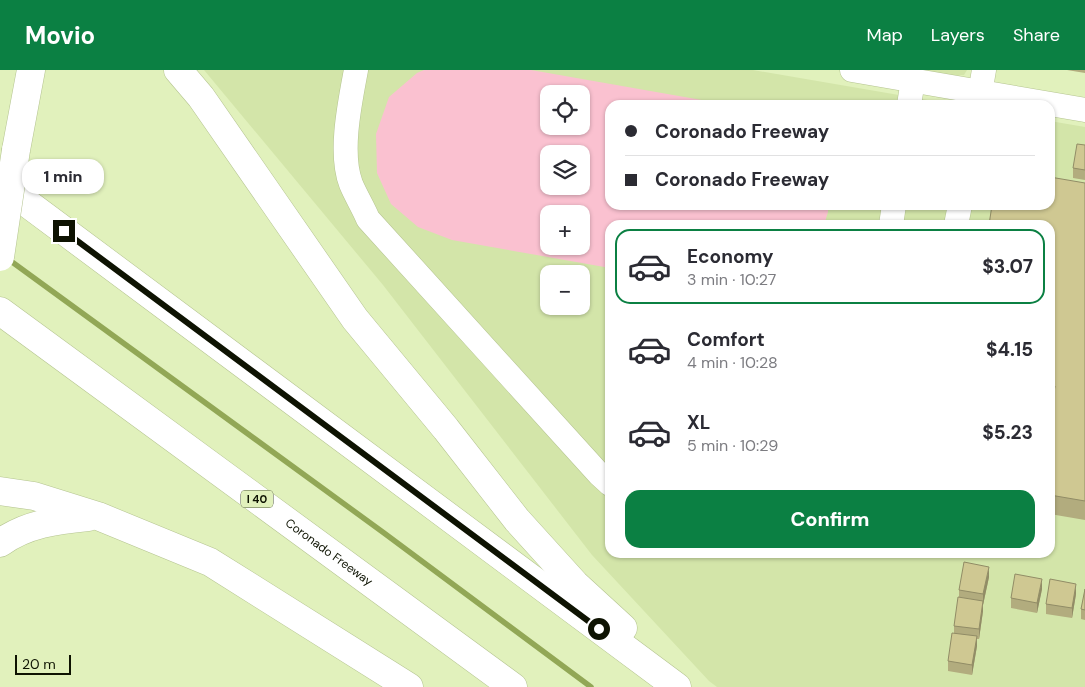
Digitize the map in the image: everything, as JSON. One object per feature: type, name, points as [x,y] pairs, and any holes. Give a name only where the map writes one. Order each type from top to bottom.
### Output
[{"type":"main road","points":[[0,257],[16,150],[31,70]]},
{"type":"main road","points":[[178,70],[201,97],[355,319],[446,429],[517,520],[575,584],[690,687]]},
{"type":"main road","points":[[0,183],[677,687]]},
{"type":"main road","name":"Coronado Freeway","points":[[0,311],[513,687]]},
{"type":"main road","points":[[0,491],[34,496],[98,516],[210,562],[409,687]]},
{"type":"main road","points":[[0,542],[15,532],[52,520],[98,516]]},
{"type":"street","points":[[356,70],[349,107],[346,148],[350,183],[368,219],[605,479]]},
{"type":"street","points":[[857,70],[981,89],[1035,100]]},
{"type":"street","points":[[910,100],[913,80]]},
{"type":"street","points":[[1055,104],[1085,110]]},
{"type":"shaded area","points":[[204,70],[753,70],[928,100],[605,100],[605,210],[1055,210],[1055,122],[1085,127],[1085,687],[717,687],[709,681],[592,555],[383,285]]},
{"type":"shaded area","points":[[424,70],[531,70],[702,100],[605,100],[605,210],[828,210],[828,212],[826,220],[605,220],[605,267],[452,240],[418,227],[391,204],[377,173],[376,134],[389,97],[417,73]]},
{"type":"shaded area","points":[[916,70],[967,70],[964,75],[951,76]]},
{"type":"building","points":[[1077,144],[1085,145],[1085,170],[1073,168]]},
{"type":"building","points":[[1055,178],[1085,183],[1085,501],[1055,496],[1055,220],[990,220],[991,210],[1055,210]]},
{"type":"building","points":[[964,562],[989,567],[983,594],[959,590]]},
{"type":"building","points":[[1015,574],[1042,579],[1037,603],[1011,598]]},
{"type":"building","points":[[1050,579],[1076,584],[1072,608],[1046,604]]},
{"type":"building","points":[[1085,589],[1085,610],[1081,609]]},
{"type":"building","points":[[958,597],[983,601],[979,629],[954,626]]},
{"type":"building","points":[[952,633],[977,636],[972,665],[948,661]]},
{"type":"waterway","points":[[8,259],[384,533],[591,687]]},
{"type":"route","points":[[64,231],[599,629]]}]
